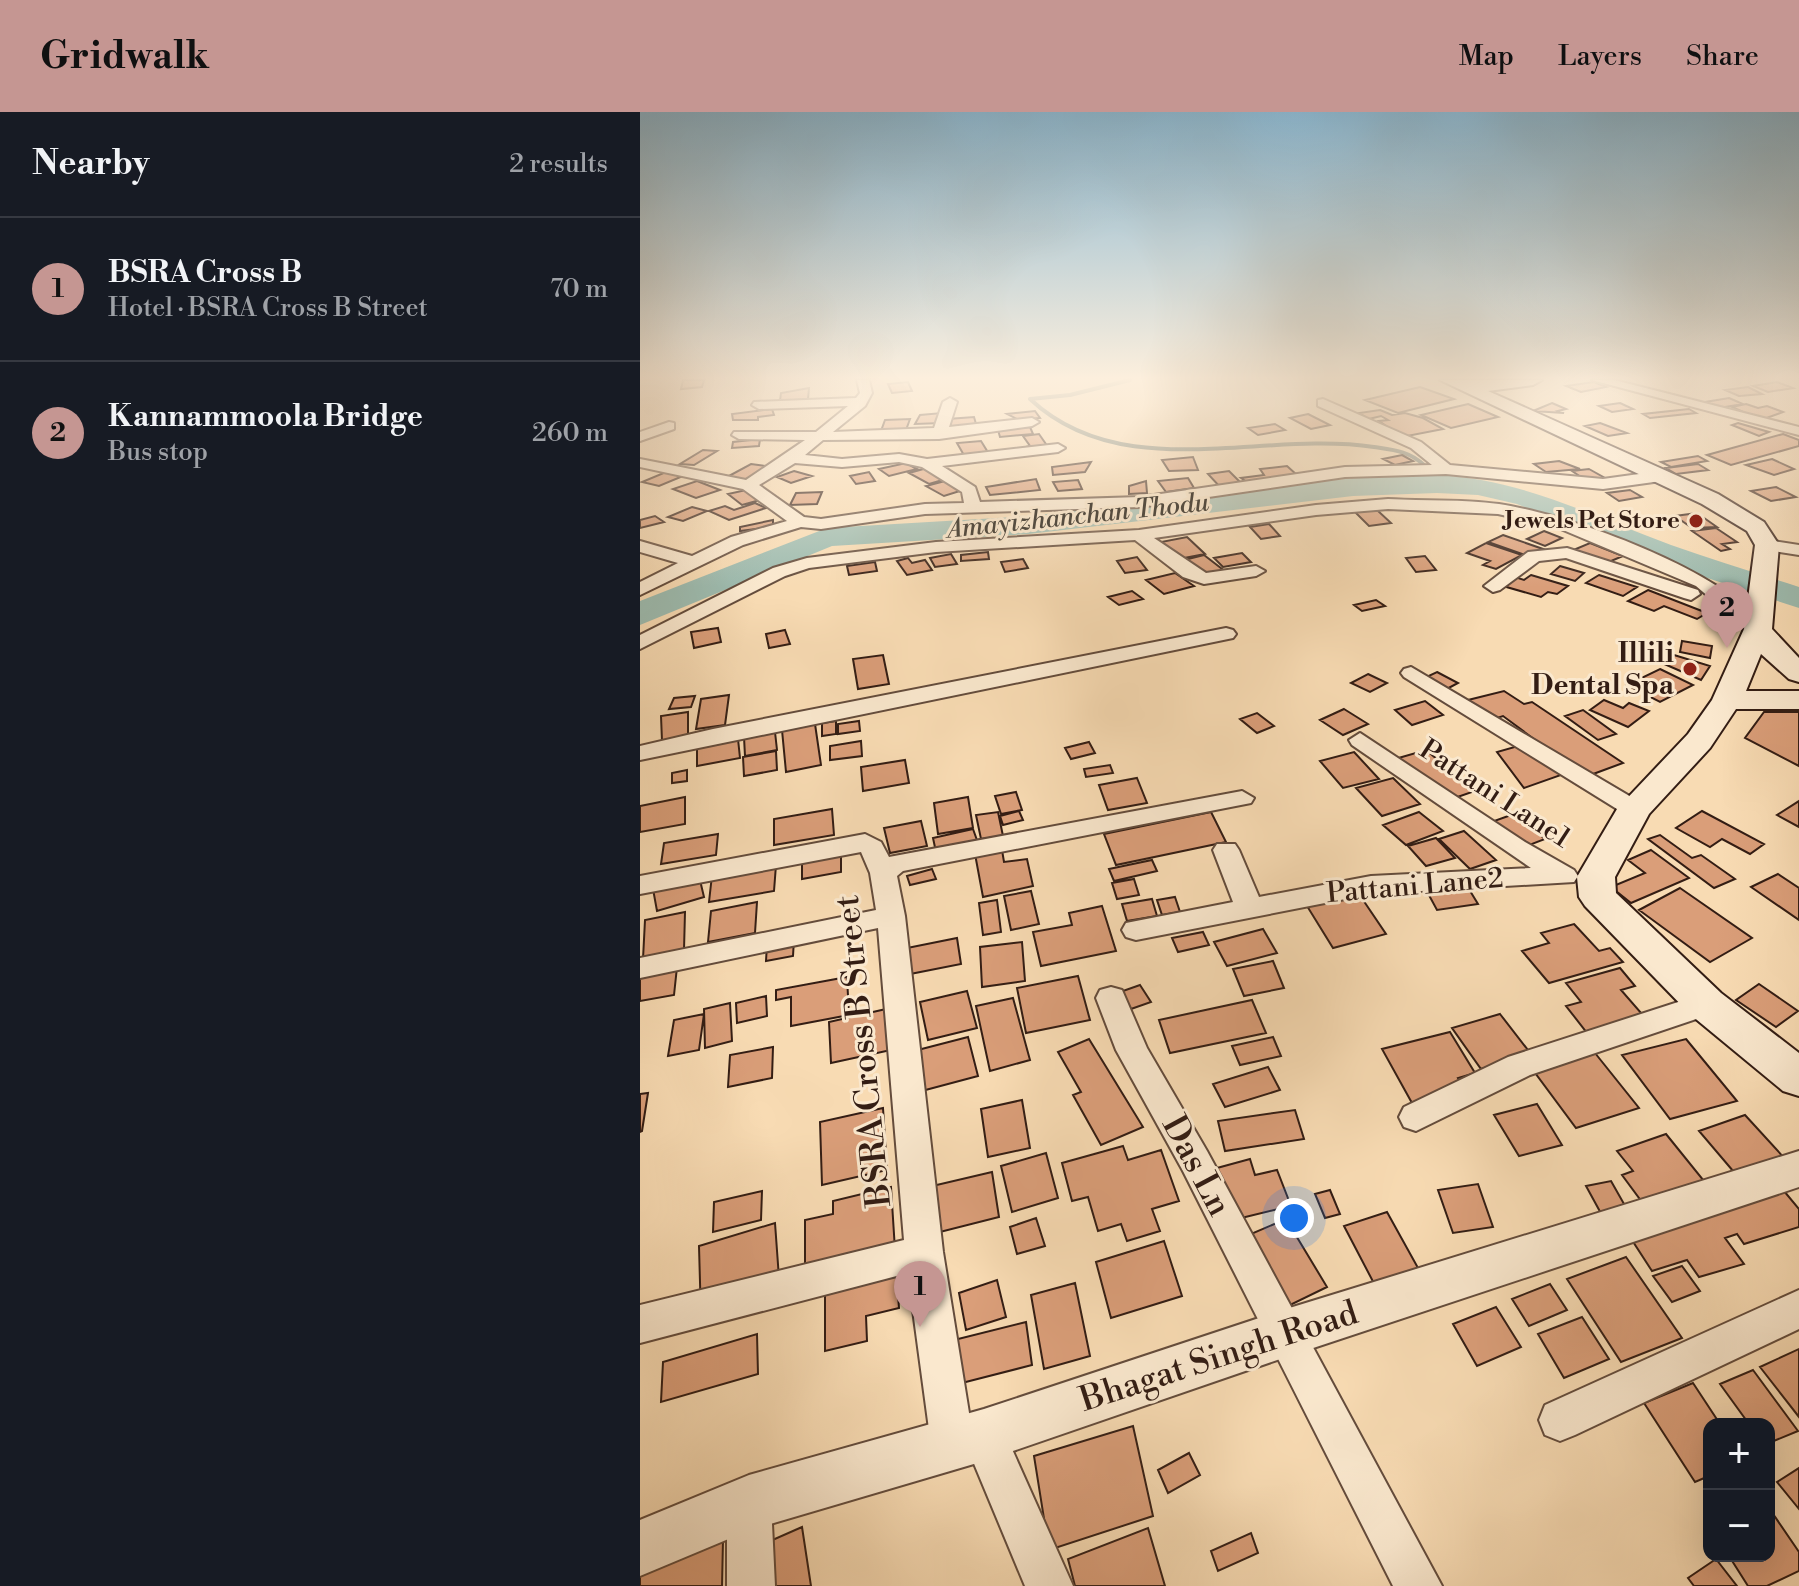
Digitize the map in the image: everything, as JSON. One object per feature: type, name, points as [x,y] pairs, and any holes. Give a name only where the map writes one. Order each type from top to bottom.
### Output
[{"type":"main road","points":[[1609,449],[1737,513],[1756,527],[1768,553],[1727,700],[1699,741],[1634,809],[1596,877],[1598,897],[1706,1004],[1799,1078]]},
{"type":"main road","points":[[1751,618],[1770,647],[1799,673]]},
{"type":"main road","points":[[1727,700],[1799,700]]},
{"type":"street","points":[[748,485],[805,449]]},
{"type":"street","points":[[792,458],[842,463],[899,458],[927,463],[1051,449]]},
{"type":"street","points":[[1421,449],[1446,469]]},
{"type":"street","points":[[640,463],[748,485],[800,522]]},
{"type":"street","points":[[927,463],[969,490],[973,508]]},
{"type":"street","points":[[640,589],[737,541],[800,522],[821,524],[925,509],[1140,502],[1345,472],[1446,469],[1603,484],[1661,476]]},
{"type":"street","points":[[640,643],[779,572],[807,563],[936,547],[1139,535],[1316,510],[1388,504],[1521,511],[1612,543],[1702,582],[1751,618]]},
{"type":"street","points":[[1139,535],[1189,573],[1204,579],[1256,571]]},
{"type":"street","points":[[640,546],[693,562]]},
{"type":"street","points":[[1768,553],[1799,548]]},
{"type":"street","points":[[1493,586],[1534,556],[1567,553],[1751,618]]},
{"type":"street","points":[[640,753],[750,727],[1111,661],[1226,634]]},
{"type":"street","points":[[1411,673],[1634,809]]},
{"type":"street","name":"Pattani Lane1","points":[[1360,740],[1516,848],[1598,897]]},
{"type":"street","name":"BSRA Cross B Street","points":[[1049,1586],[968,1440],[924,1252],[891,916],[883,873],[895,864],[1242,798]]},
{"type":"street","points":[[640,885],[865,842],[872,848],[883,873]]},
{"type":"street","points":[[1226,850],[1259,905]]},
{"type":"street","name":"Pattani Lane2","points":[[1136,930],[1391,883],[1563,875]]},
{"type":"street","points":[[640,968],[891,916]]},
{"type":"street","name":"Das Ln","points":[[1111,998],[1132,1050],[1195,1161],[1283,1334],[1418,1586]]},
{"type":"street","points":[[1416,1117],[1519,1066],[1706,1004]]},
{"type":"street","name":"Bhagat Singh Road","points":[[640,1548],[749,1503],[968,1440],[1283,1334],[1799,1169]]},
{"type":"street","points":[[640,1324],[924,1252]]},
{"type":"street","points":[[1560,1420],[1799,1309]]},
{"type":"street","points":[[749,1503],[751,1586]]},
{"type":"building","points":[[960,449],[986,449],[989,454],[965,457]]},
{"type":"building","points":[[1729,449],[1789,449],[1731,465],[1707,455]]},
{"type":"building","points":[[703,450],[717,451],[694,465],[680,464]]},
{"type":"building","points":[[1402,455],[1413,461],[1395,465],[1383,459]]},
{"type":"building","points":[[1698,456],[1707,461],[1671,467],[1661,462]]},
{"type":"building","points":[[1193,457],[1198,470],[1169,471],[1162,460]]},
{"type":"building","points":[[1772,459],[1794,469],[1774,475],[1746,465]]},
{"type":"building","points":[[1559,461],[1580,469],[1546,472],[1534,464]]},
{"type":"building","points":[[1091,462],[1085,472],[1053,475],[1052,467]]},
{"type":"building","points":[[906,463],[917,469],[889,476],[879,469]]},
{"type":"building","points":[[751,464],[772,467],[749,480],[727,477]]},
{"type":"building","points":[[1698,464],[1708,470],[1676,474],[1666,468]]},
{"type":"building","points":[[1287,466],[1297,475],[1247,482],[1241,478],[1264,475],[1260,469]]},
{"type":"building","points":[[927,468],[946,479],[929,484],[909,473]]},
{"type":"building","points":[[1589,469],[1605,478],[1587,481],[1572,471]]},
{"type":"building","points":[[794,471],[812,476],[791,483],[777,477]]},
{"type":"building","points":[[1229,471],[1242,484],[1220,487],[1208,474]]},
{"type":"building","points":[[666,472],[683,476],[659,486],[642,482]]},
{"type":"building","points":[[869,472],[875,481],[856,484],[850,476]]},
{"type":"building","points":[[1188,478],[1194,488],[1166,492],[1158,481]]},
{"type":"building","points":[[1036,479],[1040,490],[990,495],[986,487]]},
{"type":"building","points":[[1078,480],[1082,489],[1058,491],[1053,482]]},
{"type":"building","points":[[697,481],[720,490],[696,498],[673,489]]},
{"type":"building","points":[[945,481],[963,490],[944,496],[926,486]]},
{"type":"building","points":[[1146,481],[1147,493],[1129,494],[1129,486]]},
{"type":"building","points":[[1776,487],[1796,497],[1771,501],[1751,491]]},
{"type":"building","points":[[746,490],[760,500],[742,505],[728,494]]},
{"type":"building","points":[[1630,490],[1642,497],[1619,501],[1607,493]]},
{"type":"building","points":[[822,492],[817,504],[790,505],[796,493]]},
{"type":"building","points":[[755,503],[766,508],[729,520],[709,511],[725,506],[734,510]]},
{"type":"building","points":[[692,507],[707,511],[683,521],[668,517]]},
{"type":"building","points":[[1377,510],[1391,523],[1369,526],[1355,512]]},
{"type":"building","name":"Jewels Pet Store","points":[[1697,513],[1717,527],[1692,528],[1675,516]]},
{"type":"building","points":[[655,516],[664,522],[640,528],[640,520]]},
{"type":"building","points":[[773,520],[773,527],[740,531],[740,527]]},
{"type":"building","points":[[1269,524],[1280,536],[1261,539],[1250,527]]},
{"type":"building","points":[[1716,528],[1737,542],[1722,544],[1730,549],[1721,551],[1692,531]]},
{"type":"building","points":[[1544,531],[1562,538],[1545,546],[1527,539]]},
{"type":"building","points":[[1503,535],[1543,549],[1528,556],[1488,542]]},
{"type":"building","points":[[1187,537],[1205,554],[1179,559],[1161,542]]},
{"type":"building","points":[[1486,543],[1522,555],[1496,569],[1483,565],[1490,561],[1467,553]]},
{"type":"building","points":[[1590,543],[1623,556],[1604,564],[1571,551]]},
{"type":"building","points":[[988,552],[989,559],[961,561],[961,555]]},
{"type":"building","points":[[1242,553],[1251,562],[1223,567],[1214,558]]},
{"type":"building","points":[[951,554],[957,564],[935,567],[930,558]]},
{"type":"building","points":[[1204,555],[1226,572],[1206,577],[1184,560]]},
{"type":"building","points":[[1425,556],[1436,570],[1416,572],[1406,558]]},
{"type":"building","points":[[1137,557],[1147,570],[1125,573],[1117,561]]},
{"type":"building","points":[[908,558],[912,563],[925,560],[932,570],[907,575],[897,561]]},
{"type":"building","points":[[1023,559],[1028,568],[1005,572],[1001,562]]},
{"type":"building","points":[[875,562],[877,571],[849,575],[847,566]]},
{"type":"building","points":[[1560,566],[1584,573],[1575,581],[1551,574]]},
{"type":"building","points":[[1175,573],[1194,586],[1164,594],[1146,580]]},
{"type":"building","points":[[1531,575],[1568,586],[1557,594],[1548,592],[1541,597],[1503,586],[1515,577],[1524,580]]},
{"type":"building","points":[[1599,575],[1637,587],[1623,596],[1586,583]]},
{"type":"building","points":[[1648,590],[1707,613],[1697,619],[1664,606],[1654,611],[1628,601]]},
{"type":"building","points":[[1132,591],[1143,599],[1119,605],[1108,597]]},
{"type":"building","points":[[1376,600],[1385,606],[1362,611],[1354,605]]},
{"type":"building","points":[[718,628],[721,642],[694,648],[691,632]]},
{"type":"building","points":[[785,630],[790,644],[769,648],[766,634]]},
{"type":"building","points":[[1682,641],[1712,646],[1710,658],[1680,652]]},
{"type":"building","points":[[883,655],[889,684],[858,689],[853,659]]},
{"type":"building","name":"Illili Dental Spa","points":[[1674,655],[1710,666],[1701,680],[1662,663]]},
{"type":"building","points":[[1660,669],[1693,685],[1660,702],[1627,685]]},
{"type":"building","points":[[1437,672],[1458,683],[1443,691],[1422,679]]},
{"type":"building","points":[[1368,674],[1387,683],[1370,692],[1351,683]]},
{"type":"building","points":[[1504,691],[1524,704],[1532,702],[1623,763],[1585,777],[1503,716],[1491,720],[1464,701]]},
{"type":"building","points":[[729,695],[725,725],[696,729],[701,699]]},
{"type":"building","points":[[695,696],[691,707],[669,709],[674,698]]},
{"type":"building","points":[[1604,700],[1623,708],[1629,703],[1649,711],[1628,727],[1590,710]]},
{"type":"building","points":[[1425,701],[1443,715],[1412,725],[1395,710]]},
{"type":"building","points":[[1344,709],[1368,724],[1343,735],[1320,720]]},
{"type":"building","points":[[1583,710],[1616,734],[1598,740],[1565,716]]},
{"type":"building","points":[[688,712],[688,736],[662,741],[661,716]]},
{"type":"building","points":[[1764,712],[1799,712],[1799,766],[1745,738]]},
{"type":"building","points":[[1257,713],[1274,726],[1257,733],[1240,719]]},
{"type":"building","points":[[836,721],[836,734],[822,736],[822,723]]},
{"type":"building","points":[[859,721],[860,731],[838,734],[838,724]]},
{"type":"building","points":[[815,724],[821,765],[786,772],[782,730]]},
{"type":"building","points":[[775,732],[777,750],[745,756],[744,737]]},
{"type":"building","points":[[738,739],[740,758],[697,766],[697,747]]},
{"type":"building","points":[[861,741],[862,756],[830,760],[830,746]]},
{"type":"building","points":[[1089,742],[1095,753],[1071,759],[1065,748]]},
{"type":"building","points":[[1525,744],[1561,775],[1524,788],[1497,752]]},
{"type":"building","points":[[1426,750],[1475,791],[1443,802],[1395,759]]},
{"type":"building","points":[[776,751],[777,770],[744,776],[743,757]]},
{"type":"building","points":[[1354,752],[1379,779],[1343,788],[1320,761]]},
{"type":"building","points":[[905,760],[909,783],[863,791],[861,767]]},
{"type":"building","points":[[1110,765],[1113,773],[1086,777],[1084,769]]},
{"type":"building","points":[[687,770],[687,781],[672,783],[672,773]]},
{"type":"building","points":[[1137,778],[1147,803],[1108,810],[1099,785]]},
{"type":"building","points":[[1393,778],[1420,804],[1382,816],[1356,788]]},
{"type":"building","points":[[1016,792],[1022,810],[1001,814],[995,796]]},
{"type":"building","points":[[685,797],[685,824],[640,832],[640,806]]},
{"type":"building","points":[[968,797],[973,828],[938,834],[934,803]]},
{"type":"building","points":[[1799,801],[1799,827],[1777,815]]},
{"type":"building","points":[[832,809],[834,835],[774,845],[774,819]]},
{"type":"building","points":[[1019,811],[1023,820],[1003,825],[1000,816]]},
{"type":"building","points":[[1702,811],[1764,844],[1750,854],[1722,839],[1710,847],[1676,828]]},
{"type":"building","points":[[998,812],[1003,836],[981,839],[976,815]]},
{"type":"building","points":[[1211,812],[1226,842],[1116,865],[1104,834]]},
{"type":"building","points":[[1419,812],[1443,831],[1406,845],[1383,825]]},
{"type":"building","points":[[1514,814],[1545,839],[1524,847],[1494,821]]},
{"type":"building","points":[[921,821],[927,846],[890,853],[884,828]]},
{"type":"building","points":[[973,829],[978,843],[936,852],[933,838]]},
{"type":"building","points":[[1464,831],[1496,860],[1470,869],[1439,839]]},
{"type":"building","points":[[718,834],[716,855],[661,864],[664,843]]},
{"type":"building","points":[[1660,835],[1692,858],[1701,855],[1735,879],[1714,888],[1648,839]]},
{"type":"building","points":[[1436,838],[1455,858],[1426,866],[1408,846]]},
{"type":"building","points":[[1002,850],[1004,862],[1027,859],[1033,886],[983,897],[975,854]]},
{"type":"building","points":[[1651,850],[1689,878],[1631,903],[1611,887],[1645,873],[1628,860]]},
{"type":"building","points":[[841,856],[841,872],[802,879],[802,862]]},
{"type":"building","points":[[1152,860],[1157,871],[1114,881],[1109,869]]},
{"type":"building","points":[[776,865],[774,891],[709,902],[712,875]]},
{"type":"building","points":[[932,869],[936,879],[910,885],[907,876]]},
{"type":"building","points":[[1778,874],[1799,888],[1799,920],[1751,887]]},
{"type":"building","points":[[699,876],[704,897],[657,911],[653,889]]},
{"type":"building","points":[[1134,879],[1139,895],[1117,899],[1112,883]]},
{"type":"building","points":[[1464,881],[1478,904],[1437,910],[1424,886]]},
{"type":"building","points":[[1680,888],[1752,938],[1710,962],[1639,910]]},
{"type":"building","points":[[1031,891],[1039,924],[1011,930],[1004,896]]},
{"type":"building","points":[[1359,894],[1386,934],[1333,948],[1307,906]]},
{"type":"building","points":[[1175,897],[1180,912],[1162,915],[1157,900]]},
{"type":"building","points":[[1152,899],[1157,916],[1127,921],[1122,904]]},
{"type":"building","points":[[997,900],[1001,932],[983,935],[979,903]]},
{"type":"building","points":[[757,902],[755,933],[708,942],[711,911]]},
{"type":"building","points":[[1102,906],[1116,951],[1041,966],[1033,932],[1072,925],[1069,913]]},
{"type":"building","points":[[685,912],[684,950],[643,959],[645,920]]},
{"type":"building","points":[[1574,924],[1599,951],[1610,948],[1623,962],[1549,983],[1522,951],[1549,943],[1541,933]]},
{"type":"building","points":[[1263,929],[1277,953],[1227,966],[1214,942]]},
{"type":"building","points":[[1203,932],[1209,945],[1178,952],[1172,938]]},
{"type":"building","points":[[957,938],[961,964],[900,976],[897,950]]},
{"type":"building","points":[[794,939],[793,956],[766,961],[767,944]]},
{"type":"building","points":[[1022,942],[1025,981],[982,987],[980,947]]},
{"type":"building","points":[[1273,961],[1284,988],[1244,996],[1233,969]]},
{"type":"building","points":[[677,967],[674,995],[640,1001],[640,974]]},
{"type":"building","points":[[1620,968],[1635,986],[1621,990],[1648,1021],[1591,1038],[1566,1006],[1581,1002],[1566,983]]},
{"type":"building","points":[[1078,976],[1090,1020],[1026,1033],[1017,988]]},
{"type":"building","points":[[847,977],[849,1015],[791,1026],[791,997],[776,1000],[776,990]]},
{"type":"building","points":[[1759,984],[1798,1011],[1776,1027],[1736,1000]]},
{"type":"building","points":[[1140,985],[1151,1002],[1131,1009],[1120,992]]},
{"type":"building","points":[[967,991],[977,1028],[928,1040],[920,1002]]},
{"type":"building","points":[[766,996],[767,1016],[737,1023],[736,1003]]},
{"type":"building","points":[[1013,998],[1030,1060],[990,1071],[976,1006]]},
{"type":"building","points":[[1252,1000],[1266,1033],[1170,1053],[1159,1020]]},
{"type":"building","points":[[730,1003],[732,1041],[705,1048],[704,1009]]},
{"type":"building","points":[[886,1009],[891,1050],[831,1063],[829,1022]]},
{"type":"building","points":[[704,1014],[699,1050],[668,1056],[674,1020]]},
{"type":"building","points":[[1500,1014],[1531,1054],[1481,1069],[1452,1028]]},
{"type":"building","points":[[1450,1032],[1475,1073],[1458,1078],[1465,1089],[1412,1103],[1382,1049]]},
{"type":"building","points":[[968,1037],[978,1076],[918,1092],[910,1052]]},
{"type":"building","points":[[1273,1037],[1281,1056],[1240,1065],[1232,1046]]},
{"type":"building","points":[[1089,1039],[1143,1127],[1101,1145],[1073,1095],[1081,1092],[1058,1052]]},
{"type":"building","points":[[1686,1039],[1737,1101],[1670,1119],[1622,1055]]},
{"type":"building","points":[[773,1047],[772,1078],[728,1087],[730,1055]]},
{"type":"building","points":[[1591,1048],[1639,1108],[1576,1128],[1530,1066]]},
{"type":"building","points":[[1268,1067],[1280,1090],[1225,1107],[1213,1084]]},
{"type":"building","points":[[648,1093],[642,1131],[640,1132],[640,1094]]},
{"type":"building","points":[[1022,1100],[1030,1148],[988,1157],[981,1109]]},
{"type":"building","points":[[1537,1104],[1562,1145],[1519,1156],[1494,1115]]},
{"type":"building","points":[[883,1108],[887,1170],[822,1185],[820,1122]]},
{"type":"building","points":[[1295,1110],[1304,1139],[1225,1151],[1218,1121]]},
{"type":"building","points":[[1745,1115],[1787,1161],[1739,1178],[1699,1131]]},
{"type":"building","points":[[1666,1134],[1704,1181],[1642,1202],[1622,1175],[1633,1171],[1617,1151]]},
{"type":"building","points":[[1123,1146],[1128,1160],[1161,1150],[1179,1201],[1152,1209],[1160,1231],[1127,1241],[1121,1224],[1098,1231],[1088,1197],[1072,1201],[1062,1163]]},
{"type":"building","points":[[1046,1153],[1058,1198],[1012,1212],[1001,1166]]},
{"type":"building","points":[[1250,1159],[1255,1175],[1277,1170],[1291,1206],[1233,1220],[1217,1168]]},
{"type":"building","points":[[992,1172],[999,1217],[932,1234],[928,1187]]},
{"type":"building","points":[[1611,1181],[1628,1211],[1603,1217],[1586,1186]]},
{"type":"building","points":[[1478,1184],[1493,1227],[1453,1233],[1438,1190]]},
{"type":"building","points":[[891,1187],[895,1250],[805,1272],[805,1220],[833,1214],[833,1201]]},
{"type":"building","points":[[1330,1190],[1340,1214],[1325,1218],[1315,1194]]},
{"type":"building","points":[[762,1191],[761,1220],[713,1232],[714,1202]]},
{"type":"building","points":[[1784,1191],[1799,1209],[1799,1227],[1744,1244],[1737,1234],[1725,1238],[1744,1264],[1699,1277],[1687,1260],[1652,1271],[1630,1237]]},
{"type":"building","points":[[1387,1212],[1423,1277],[1379,1293],[1344,1226]]},
{"type":"building","points":[[1036,1218],[1045,1246],[1017,1254],[1010,1227]]},
{"type":"building","points":[[1286,1219],[1327,1287],[1284,1308],[1244,1237]]},
{"type":"building","points":[[775,1223],[780,1292],[701,1318],[699,1246]]},
{"type":"building","points":[[1164,1241],[1182,1296],[1111,1318],[1096,1262]]},
{"type":"building","points":[[1626,1257],[1682,1338],[1621,1362],[1567,1279]]},
{"type":"building","points":[[1682,1266],[1700,1291],[1672,1302],[1653,1276]]},
{"type":"building","points":[[896,1268],[899,1308],[866,1316],[867,1341],[825,1351],[825,1285]]},
{"type":"building","points":[[997,1280],[1006,1317],[966,1330],[959,1293]]},
{"type":"building","points":[[1075,1283],[1090,1356],[1044,1369],[1031,1295]]},
{"type":"building","points":[[1550,1284],[1567,1310],[1529,1326],[1512,1299]]},
{"type":"building","points":[[1496,1307],[1521,1347],[1477,1366],[1453,1324]]},
{"type":"building","points":[[1582,1317],[1609,1359],[1564,1378],[1538,1334]]},
{"type":"building","points":[[1026,1322],[1032,1365],[958,1384],[954,1340]]},
{"type":"building","points":[[757,1334],[758,1374],[661,1402],[663,1362]]},
{"type":"building","points":[[1799,1349],[1799,1417],[1760,1367]]},
{"type":"building","points":[[1753,1370],[1798,1431],[1775,1441],[1775,1418],[1745,1418],[1720,1384]]},
{"type":"building","points":[[1693,1383],[1716,1418],[1703,1418],[1703,1479],[1695,1482],[1644,1403]]},
{"type":"building","points":[[1133,1426],[1153,1516],[1049,1550],[1034,1456]]},
{"type":"building","points":[[1189,1453],[1200,1475],[1168,1493],[1158,1470]]},
{"type":"building","points":[[1799,1468],[1799,1509],[1777,1482]]},
{"type":"building","points":[[1775,1517],[1799,1552],[1799,1571],[1767,1586],[1748,1586],[1733,1562],[1775,1562]]},
{"type":"building","points":[[802,1527],[811,1586],[749,1586],[745,1552]]},
{"type":"building","points":[[1148,1528],[1165,1586],[1075,1586],[1068,1559]]},
{"type":"building","points":[[1251,1533],[1258,1553],[1218,1571],[1211,1551]]},
{"type":"building","points":[[723,1540],[722,1586],[640,1586],[640,1567]]},
{"type":"building","points":[[1712,1562],[1718,1562],[1737,1586],[1694,1586],[1688,1578]]},
{"type":"waterway","points":[[1185,449],[1199,449]]},
{"type":"waterway","points":[[1387,449],[1407,454],[1424,465]]},
{"type":"waterway","points":[[1435,475],[1437,484]]},
{"type":"waterway","name":"Amayizhanchan Thodu","points":[[640,614],[827,537],[1029,525],[1353,487],[1437,484],[1478,486],[1527,498],[1660,552],[1799,598]]},
{"type":"place","name":"Jewels Pet Store","points":[[1696,521]]},
{"type":"place","name":"Kannammoola Bridge","points":[[1727,648]]},
{"type":"place","name":"Illili Dental Spa","points":[[1690,669]]},
{"type":"place","name":"BSRA Cross B","points":[[920,1327]]}]
